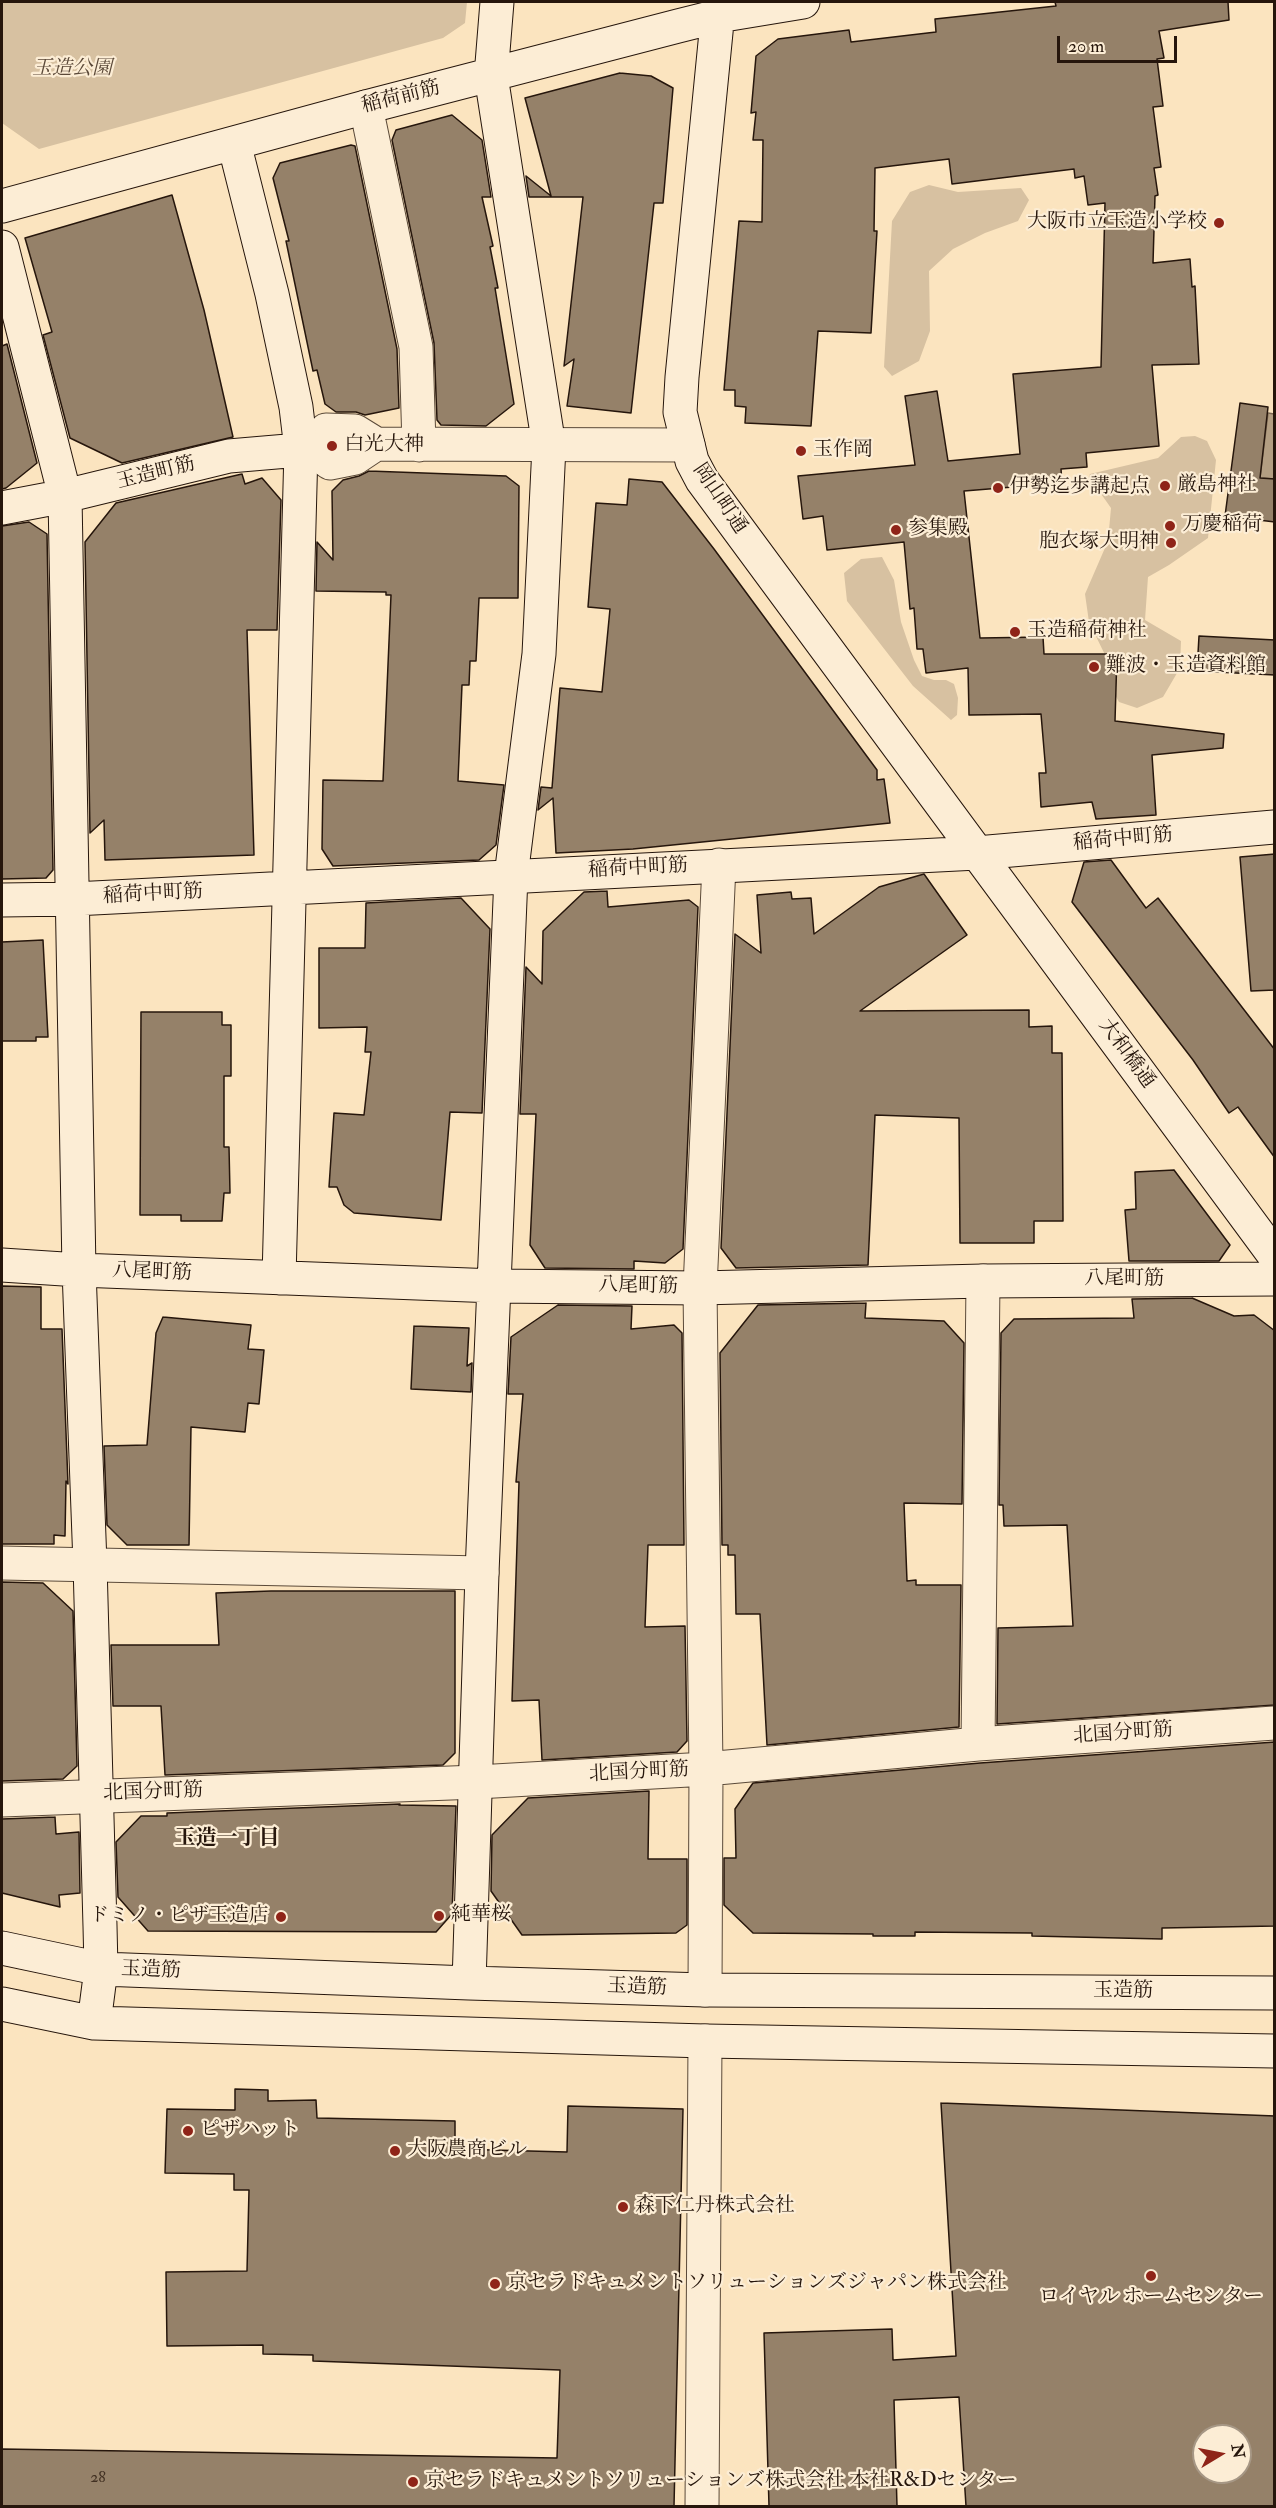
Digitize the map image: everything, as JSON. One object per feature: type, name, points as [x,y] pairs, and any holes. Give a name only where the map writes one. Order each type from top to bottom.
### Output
[{"type":"street","points":[[469,1983],[482,1573],[511,876],[539,654],[549,446],[491,76],[497,2]]},
{"type":"street","name":"稲荷前筋","points":[[2,206],[366,107],[491,76],[719,9],[803,2]]},
{"type":"street","name":"岡山町通","points":[[719,9],[682,377],[680,412],[692,461],[702,480],[977,853]]},
{"type":"street","points":[[366,107],[416,347],[418,445]]},
{"type":"street","points":[[234,143],[274,305],[306,449],[289,887],[279,1278]]},
{"type":"street","points":[[2,247],[65,496],[79,1270],[101,1969],[94,2023]]},
{"type":"street","points":[[306,449],[326,430],[355,431],[376,444],[688,445]]},
{"type":"street","name":"玉造町筋","points":[[2,508],[65,496],[229,456],[306,449]]},
{"type":"street","name":"稲荷中町筋","points":[[2,900],[74,900],[289,887],[977,853],[1275,827]]},
{"type":"street","name":"大和橋通","points":[[977,853],[1275,1255]]},
{"type":"street","points":[[705,1990],[706,1769],[700,1288],[719,865]]},
{"type":"street","name":"八尾町筋","points":[[2,1265],[495,1286],[700,1288],[983,1281],[1275,1279]]},
{"type":"street","points":[[978,1744],[983,1281]]},
{"type":"street","points":[[2,1563],[482,1573]]},
{"type":"street","name":"北国分町筋","points":[[2,1800],[477,1782],[706,1769],[978,1744],[1275,1723]]},
{"type":"street","name":"玉造筋","points":[[2,1948],[101,1969],[469,1983],[705,1990],[1275,1993]]},
{"type":"street","points":[[2,2004],[94,2023],[705,2041],[1275,2051]]},
{"type":"street","points":[[702,2506],[705,2041]]},
{"type":"green space","name":"玉造公園","points":[[2,2],[467,2],[465,23],[443,38],[39,149],[2,123]]},
{"type":"green space","points":[[929,185],[958,192],[1021,188],[1029,200],[1018,221],[985,233],[953,249],[929,271],[930,331],[919,361],[892,376],[884,367],[892,221],[910,192]]},
{"type":"green space","points":[[1195,436],[1207,441],[1216,460],[1208,538],[1148,577],[1145,620],[1181,641],[1180,668],[1163,697],[1137,708],[1119,702],[1111,688],[1109,663],[1089,622],[1085,594],[1108,541],[1111,508],[1099,491],[1087,481],[1090,474],[1158,458],[1181,437]]},
{"type":"green space","points":[[882,557],[894,580],[901,622],[922,676],[934,680],[946,680],[954,684],[958,698],[957,715],[951,720],[913,686],[847,601],[844,573],[861,559]]},
{"type":"shaded area","points":[[1268,413],[1274,414],[1274,479],[1260,478]]},
{"type":"building","points":[[1055,2],[1228,2],[1229,20],[1159,31],[1164,58],[1157,59],[1163,106],[1153,107],[1161,167],[1154,168],[1158,195],[1155,196],[1153,263],[1190,259],[1192,287],[1195,286],[1199,364],[1152,365],[1159,446],[1086,453],[1087,467],[1061,469],[1062,483],[964,491],[980,638],[1043,637],[1044,654],[1117,654],[1115,721],[1224,734],[1223,748],[1152,755],[1156,815],[1096,819],[1092,802],[1041,807],[1039,773],[1046,773],[1041,714],[969,715],[968,668],[926,673],[923,649],[917,649],[914,608],[910,609],[904,542],[827,550],[823,516],[803,519],[798,476],[915,465],[905,396],[937,391],[948,461],[1020,454],[1013,374],[1101,367],[1105,203],[1088,205],[1084,176],[1075,178],[1074,169],[952,184],[949,159],[875,168],[874,231],[877,231],[871,333],[818,331],[811,426],[745,423],[746,407],[735,406],[735,390],[724,390],[739,221],[762,222],[763,140],[753,140],[756,112],[751,113],[756,56],[778,39],[849,30],[851,42],[936,32],[935,19],[1056,6]]},
{"type":"building","points":[[620,73],[651,76],[673,88],[663,203],[654,203],[631,413],[567,406],[574,359],[564,366],[583,197],[529,197],[526,176],[551,196],[525,98]]},
{"type":"building","points":[[452,115],[482,140],[491,197],[482,197],[493,246],[490,247],[498,288],[495,288],[514,404],[486,426],[441,425],[437,420],[434,343],[392,140],[396,130]]},
{"type":"building","points":[[351,145],[355,146],[397,349],[399,408],[365,415],[356,412],[336,412],[325,404],[317,370],[313,371],[286,241],[289,241],[273,178],[280,163]]},
{"type":"building","points":[[172,195],[204,310],[233,437],[122,463],[70,438],[43,335],[52,332],[25,238]]},
{"type":"building","points":[[7,344],[37,463],[2,489],[2,346]]},
{"type":"building","points":[[1240,403],[1268,407],[1260,478],[1275,479],[1275,522],[1225,516]]},
{"type":"building","points":[[369,471],[506,476],[519,486],[518,598],[479,598],[476,661],[470,661],[469,685],[462,685],[458,781],[504,785],[496,845],[479,860],[333,866],[322,849],[323,780],[383,781],[391,595],[386,595],[386,592],[316,591],[317,542],[333,560],[332,491],[343,480]]},
{"type":"building","points":[[242,474],[245,484],[262,478],[281,500],[277,630],[247,630],[254,855],[105,860],[104,820],[90,833],[85,542],[116,503]]},
{"type":"building","points":[[629,479],[662,482],[714,549],[877,770],[877,780],[884,779],[890,823],[633,849],[556,853],[553,798],[538,810],[541,787],[552,788],[560,688],[602,692],[610,609],[588,607],[596,503],[627,505]]},
{"type":"building","points":[[29,522],[47,534],[53,870],[46,878],[2,879],[2,526]]},
{"type":"building","points":[[1199,636],[1275,640],[1275,675],[1197,671]]},
{"type":"building","points":[[1275,854],[1275,990],[1251,991],[1240,857]]},
{"type":"building","points":[[1111,860],[1146,908],[1158,898],[1275,1050],[1275,1158],[1238,1107],[1229,1113],[1193,1060],[1072,902],[1084,862]]},
{"type":"building","points":[[924,874],[967,935],[860,1011],[1029,1010],[1029,1027],[1052,1026],[1052,1053],[1062,1053],[1063,1221],[1034,1221],[1034,1243],[960,1243],[959,1118],[875,1115],[868,1265],[736,1268],[721,1248],[735,934],[761,953],[757,895],[791,892],[792,899],[811,898],[814,934],[879,887]]},
{"type":"building","points":[[607,891],[608,907],[689,900],[698,907],[683,1249],[665,1263],[634,1261],[634,1269],[545,1268],[530,1245],[536,1114],[520,1114],[526,967],[542,984],[543,931],[584,892]]},
{"type":"building","points":[[461,898],[490,929],[482,1113],[450,1112],[441,1220],[354,1213],[344,1205],[337,1187],[329,1187],[334,1113],[364,1115],[371,1052],[365,1052],[367,1027],[319,1028],[319,948],[365,948],[366,903]]},
{"type":"building","points":[[43,940],[48,1037],[36,1037],[36,1041],[2,1041],[2,942]]},
{"type":"building","points":[[141,1012],[222,1012],[222,1025],[231,1025],[231,1076],[224,1076],[224,1147],[229,1147],[230,1193],[224,1193],[222,1221],[181,1221],[181,1215],[140,1215]]},
{"type":"building","points":[[1174,1170],[1230,1245],[1219,1261],[1129,1261],[1125,1210],[1136,1209],[1135,1172]]},
{"type":"building","points":[[2,1286],[41,1287],[41,1329],[62,1329],[68,1484],[66,1481],[65,1536],[54,1535],[54,1544],[2,1544]]},
{"type":"building","points":[[1192,1298],[1234,1316],[1254,1315],[1275,1331],[1275,1705],[997,1724],[998,1628],[1073,1626],[1067,1525],[1004,1526],[1003,1505],[999,1505],[1001,1333],[1014,1319],[1134,1318],[1132,1299]]},
{"type":"building","points":[[866,1303],[865,1318],[944,1321],[964,1343],[962,1504],[904,1503],[907,1581],[916,1580],[916,1585],[961,1585],[959,1727],[767,1745],[760,1614],[736,1614],[735,1555],[728,1555],[728,1545],[722,1545],[720,1353],[758,1305]]},
{"type":"building","points":[[558,1305],[632,1306],[631,1329],[674,1325],[682,1333],[684,1545],[648,1545],[645,1627],[685,1626],[687,1741],[677,1752],[542,1760],[539,1700],[512,1701],[519,1482],[516,1482],[523,1394],[508,1394],[511,1337]]},
{"type":"building","points":[[163,1317],[251,1325],[248,1349],[264,1350],[259,1404],[248,1403],[245,1432],[191,1427],[189,1545],[127,1545],[107,1525],[104,1446],[147,1445],[156,1333]]},
{"type":"building","points":[[414,1326],[469,1328],[467,1366],[472,1363],[471,1392],[411,1389]]},
{"type":"building","points":[[2,1582],[43,1583],[73,1611],[77,1766],[63,1779],[2,1781]]},
{"type":"building","points":[[455,1591],[455,1753],[443,1765],[165,1775],[161,1706],[113,1706],[111,1645],[219,1645],[216,1593]]},
{"type":"building","points":[[1275,1742],[1275,1926],[1162,1928],[1162,1939],[1032,1936],[1032,1933],[915,1932],[915,1936],[873,1936],[873,1934],[753,1933],[724,1905],[724,1858],[736,1858],[735,1809],[753,1783],[980,1763]]},
{"type":"building","points":[[649,1791],[648,1859],[687,1859],[687,1925],[676,1933],[522,1935],[491,1891],[492,1835],[528,1798]]},
{"type":"building","points":[[400,1804],[456,1806],[452,1914],[436,1932],[148,1931],[118,1897],[116,1842],[141,1816]]},
{"type":"building","points":[[55,1817],[56,1834],[79,1832],[80,1893],[59,1895],[60,1907],[2,1893],[2,1819]]},
{"type":"building","points":[[235,2089],[268,2090],[268,2101],[316,2100],[317,2118],[455,2121],[455,2149],[567,2152],[568,2106],[683,2109],[674,2506],[2,2506],[2,2449],[557,2458],[560,2370],[313,2361],[313,2355],[263,2354],[263,2345],[167,2346],[166,2272],[247,2271],[249,2190],[234,2190],[234,2174],[165,2173],[167,2109],[235,2110]]},
{"type":"building","name":"ロイヤル ホームセンター","points":[[941,2103],[1275,2116],[1275,2506],[966,2506],[959,2397],[894,2400],[897,2506],[769,2506],[764,2333],[892,2329],[893,2360],[956,2356]]},
{"type":"place","name":"大阪市立玉造小学校","points":[[1219,223]]},
{"type":"place","name":"白光大神","points":[[332,446]]},
{"type":"place","name":"玉作岡","points":[[801,451]]},
{"type":"place","name":"厳島神社","points":[[1165,486]]},
{"type":"place","name":"伊勢迄歩講起点","points":[[998,488]]},
{"type":"place","name":"万慶稲荷","points":[[1170,526]]},
{"type":"place","name":"参集殿","points":[[896,530]]},
{"type":"place","name":"胞衣塚大明神","points":[[1171,543]]},
{"type":"place","name":"玉造稲荷神社","points":[[1015,632]]},
{"type":"place","name":"難波・玉造資料館","points":[[1094,667]]},
{"type":"place","name":"純華桜","points":[[439,1916]]},
{"type":"place","name":"ドミノ・ピザ玉造店","points":[[281,1917]]},
{"type":"place","name":"ピザハット","points":[[188,2131]]},
{"type":"place","name":"大阪農商ビル","points":[[395,2151]]},
{"type":"place","name":"森下仁丹株式会社","points":[[623,2207]]},
{"type":"place","name":"ロイヤル ホームセンター","points":[[1151,2276]]},
{"type":"place","name":"京セラドキュメントソリューションズジャパン株式会社","points":[[495,2284]]},
{"type":"place","name":"京セラドキュメントソリューションズ株式会社 本社R&Dセンター","points":[[413,2482]]},
{"type":"district","name":"玉造一丁目","points":[[227,1839]]}]
